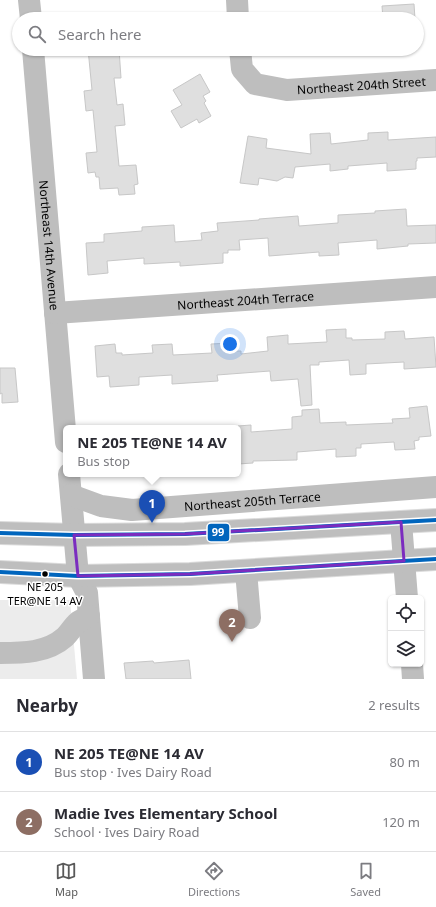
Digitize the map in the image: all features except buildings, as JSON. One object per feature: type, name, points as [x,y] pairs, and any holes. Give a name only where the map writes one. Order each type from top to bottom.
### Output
[{"type":"street","points":[[30,0],[31,12]]},
{"type":"street","points":[[237,0],[238,12]]},
{"type":"street","name":"Northeast 14th Avenue","points":[[34,56],[65,425]]},
{"type":"street","name":"Northeast 204th Street","points":[[241,56],[242,70],[255,84],[287,90],[436,80]]},
{"type":"street","name":"Northeast 204th Terrace","points":[[55,313],[436,287]]},
{"type":"street","points":[[69,477],[78,576],[86,593],[94,679]]},
{"type":"street","name":"Northeast 205th Terrace","points":[[71,495],[101,506],[132,510],[436,487]]},
{"type":"street","points":[[0,533],[74,535],[185,534],[436,520]]},
{"type":"street","points":[[401,522],[407,595]]},
{"type":"street","points":[[0,572],[78,576],[190,574],[436,559]]},
{"type":"street","points":[[246,571],[250,618]]},
{"type":"street","points":[[0,654],[30,653],[44,649],[65,637],[77,623],[89,616]]},
{"type":"street","points":[[412,667],[414,679]]},
{"type":"highlighted area","points":[[401,522],[404,561],[190,574],[78,576],[74,535],[185,534]]},
{"type":"shaded area","points":[[0,600],[70,600],[77,679],[0,679]]},
{"type":"transit line","name":"99","points":[[0,533],[74,535],[185,534],[436,520]]},
{"type":"transit line","name":"99","points":[[0,572],[78,576],[190,574],[436,559]]},
{"type":"place","name":"NE 205 TE@NE 14 AV","points":[[152,523]]},
{"type":"place","name":"NE 205 TER@NE 14 AV","points":[[45,574]]},
{"type":"place","name":"Madie Ives Elementary School","points":[[232,642]]}]
